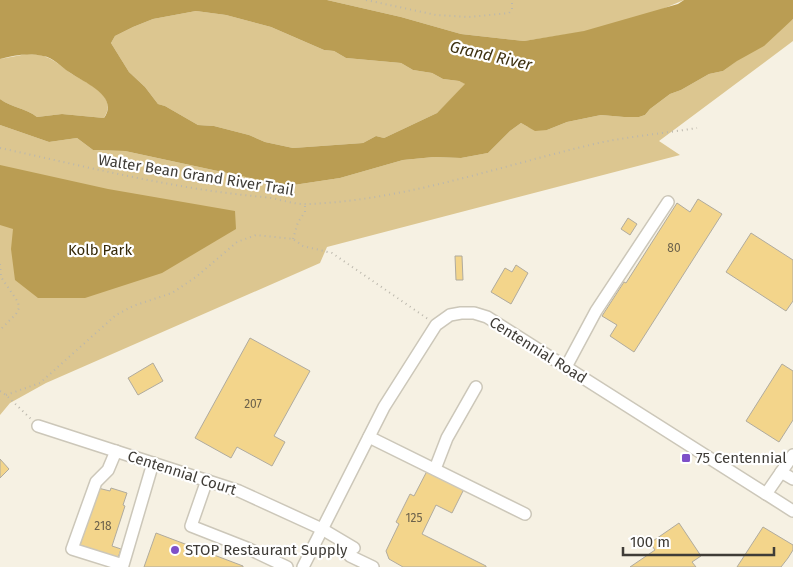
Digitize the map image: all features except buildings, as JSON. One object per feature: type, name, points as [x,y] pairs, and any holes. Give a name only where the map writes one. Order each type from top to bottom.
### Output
[{"type":"street","points":[[566,367],[596,311],[668,202]]},
{"type":"street","name":"Centennial Road","points":[[303,567],[384,407],[436,325],[450,315],[461,312],[474,312],[487,317],[793,511]]},
{"type":"street","points":[[435,470],[448,438],[476,387]]},
{"type":"street","name":"Centennial Court","points":[[38,426],[239,491],[322,529],[373,567]]},
{"type":"street","points":[[368,437],[525,514]]},
{"type":"street","points":[[116,451],[108,470],[96,482],[72,549],[123,565],[153,463]]},
{"type":"street","points":[[766,494],[793,455]]},
{"type":"street","points":[[781,472],[793,479]]},
{"type":"street","points":[[207,480],[191,526],[247,548],[287,567]]},
{"type":"path","points":[[366,0],[436,15],[469,18],[509,14],[512,10],[512,0]]},
{"type":"path","points":[[305,204],[360,200],[450,181],[604,142],[697,128]]},
{"type":"path","name":"Walter Bean Grand River Trail","points":[[0,148],[150,182],[267,197],[305,204],[305,212],[298,222],[293,239]]},
{"type":"path","points":[[6,395],[40,384],[116,315],[132,306],[172,293],[196,278],[237,242],[256,235],[293,239],[303,246],[332,253],[348,262],[436,325]]},
{"type":"path","points":[[0,264],[1,278],[18,302],[19,308],[16,314],[0,330]]},
{"type":"path","points":[[0,391],[38,426]]},
{"type":"green space","points":[[327,0],[684,0],[622,26],[524,41],[461,34],[401,17]]},
{"type":"green space","points":[[196,11],[226,15],[271,27],[324,50],[334,51],[346,58],[401,63],[413,70],[432,73],[443,79],[466,84],[437,113],[384,138],[376,136],[363,143],[293,148],[265,142],[249,135],[214,126],[198,125],[158,104],[145,87],[129,72],[111,43],[115,36],[153,19]]},
{"type":"green space","name":"Kolb Park","points":[[793,19],[793,41],[659,141],[680,155],[327,247],[320,263],[46,383],[10,403],[0,415],[0,125],[49,142],[77,138],[93,150],[125,151],[287,186],[340,178],[403,160],[434,157],[461,158],[488,153],[521,123],[528,127],[547,130],[567,122],[601,115],[639,117],[645,115],[670,94],[709,74],[723,71]]},
{"type":"green space","points":[[27,54],[42,55],[49,58],[98,90],[104,96],[107,103],[108,110],[104,118],[62,114],[37,117],[0,99],[0,59]]},
{"type":"water","name":"Grand River","points":[[0,0],[327,0],[401,17],[461,34],[524,41],[584,31],[678,4],[684,0],[793,0],[793,19],[764,46],[723,71],[709,74],[670,94],[645,115],[624,117],[601,115],[567,122],[547,130],[535,131],[521,123],[488,153],[461,158],[434,157],[403,160],[340,178],[287,186],[125,151],[93,150],[77,138],[49,142],[0,125],[0,99],[37,117],[62,114],[104,118],[108,110],[104,96],[98,90],[50,58],[27,55],[0,59]],"holes":[[[196,11],[226,15],[271,27],[324,50],[334,51],[346,58],[401,63],[413,70],[432,73],[443,79],[459,81],[465,84],[437,113],[384,138],[376,136],[363,143],[293,148],[265,142],[249,135],[214,126],[198,125],[158,104],[145,87],[129,72],[111,43],[115,36],[153,19]]]},
{"type":"water","points":[[0,165],[108,189],[235,211],[236,229],[162,273],[85,298],[38,298],[15,280],[11,249],[13,229],[0,225]]},
{"type":"place","name":"75 Centennial","points":[[686,458]]},
{"type":"place","name":"STOP Restaurant Supply","points":[[175,550]]}]
